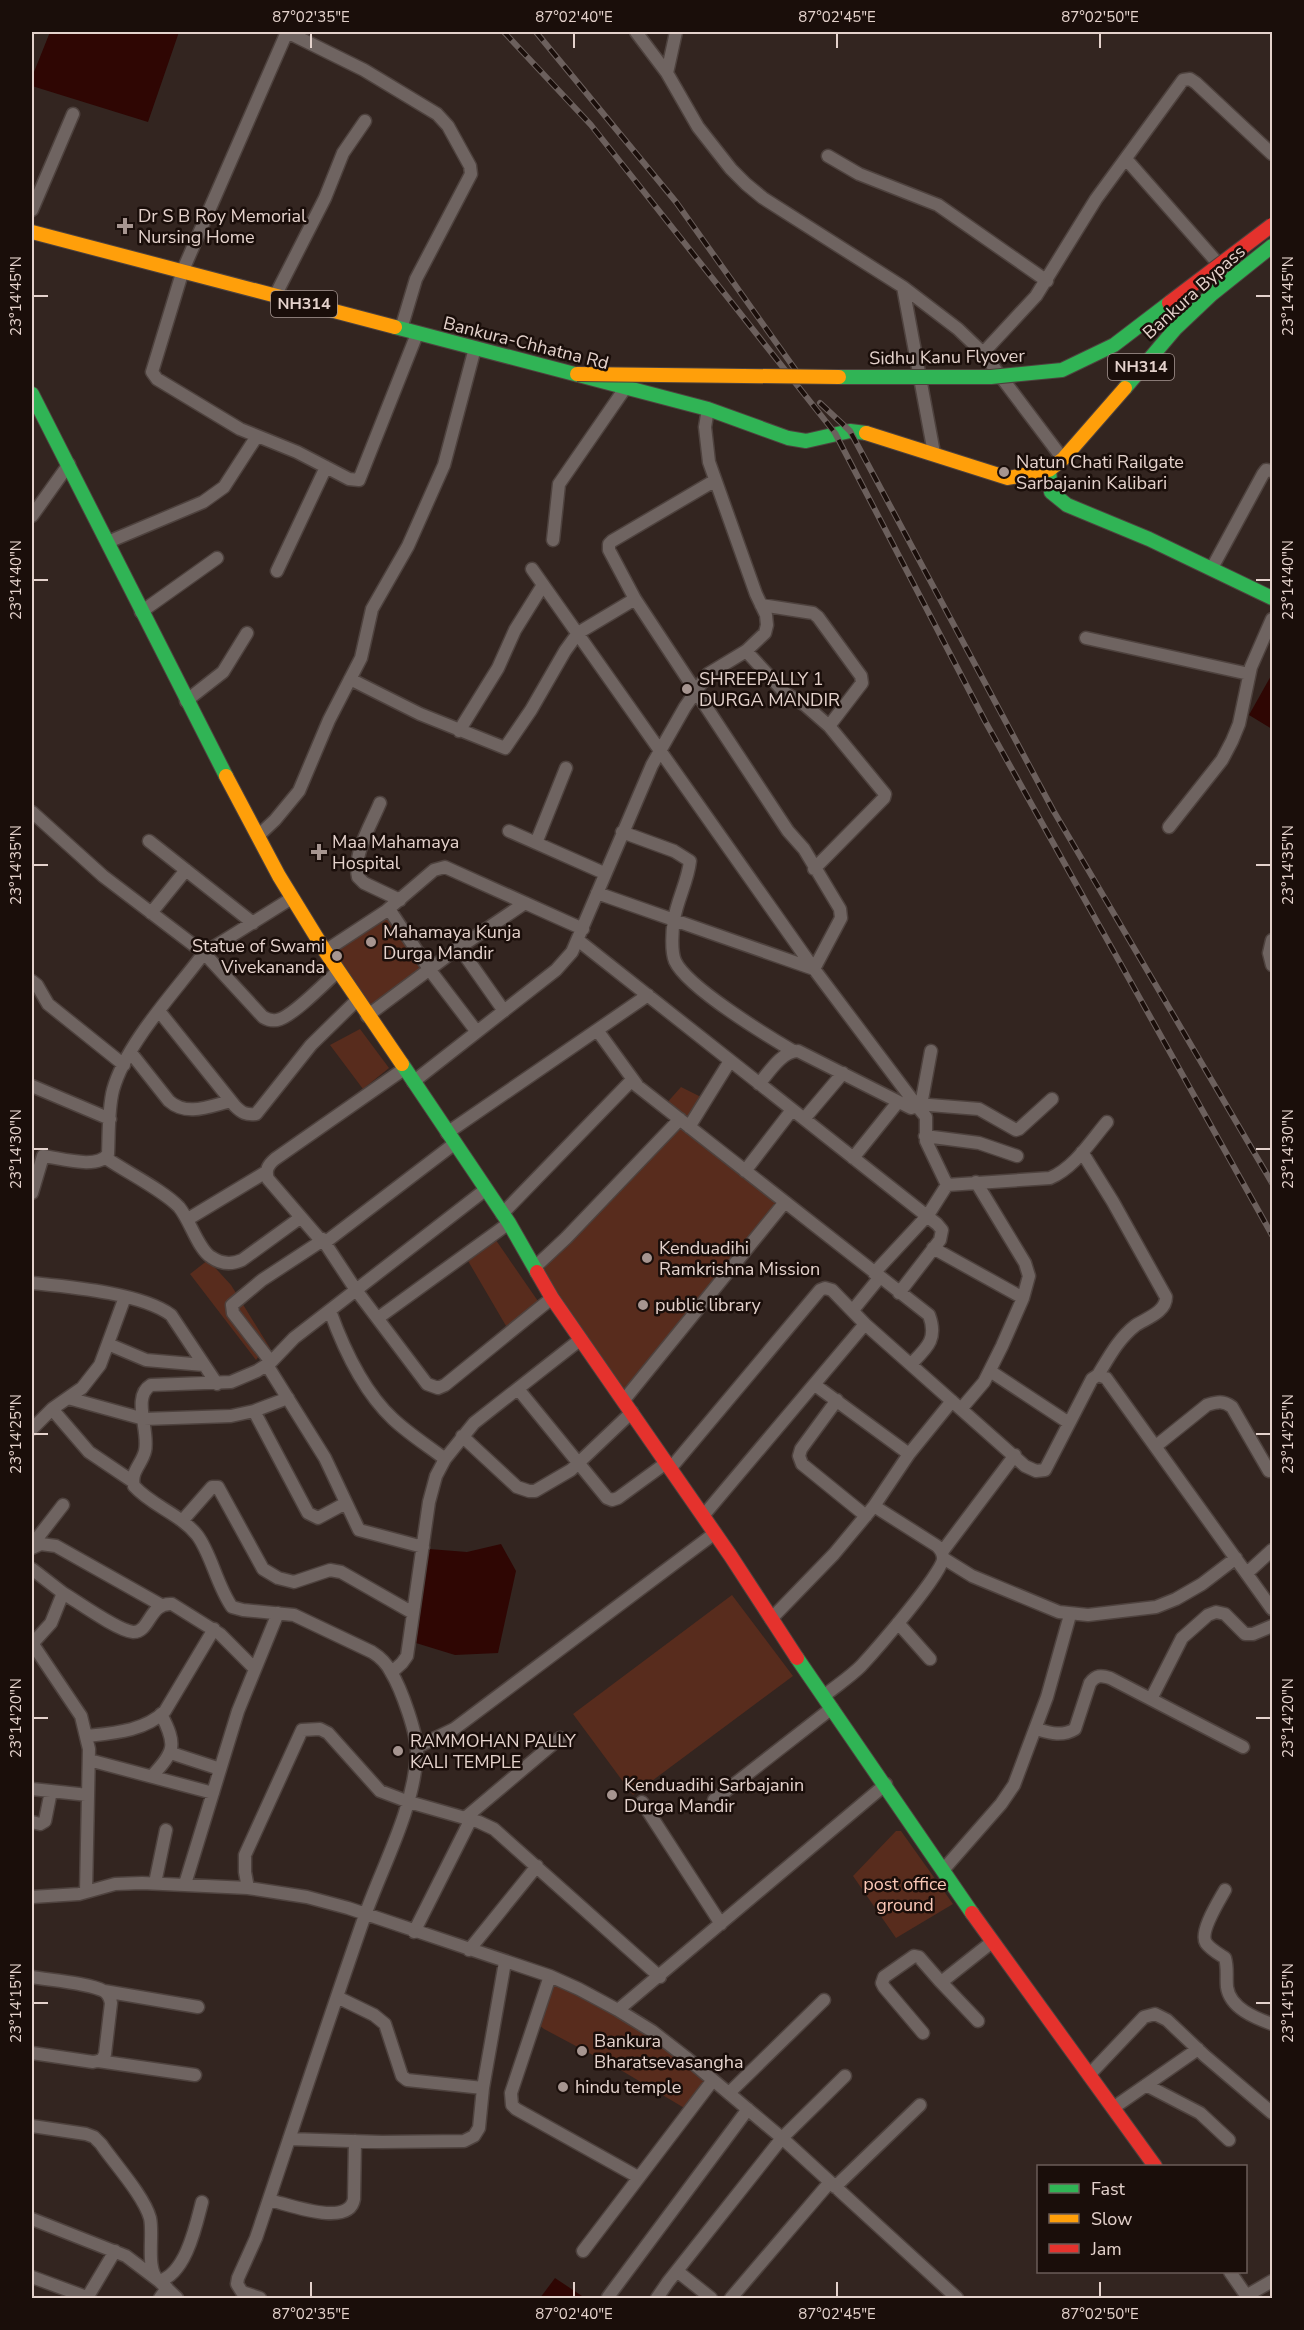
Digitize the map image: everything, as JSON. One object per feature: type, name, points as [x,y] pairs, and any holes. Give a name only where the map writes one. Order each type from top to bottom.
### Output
[{"type":"main road","name":"Sidhu Kanu Flyover","points":[[577,374],[991,377],[1062,370],[1114,345],[1272,225]]},
{"type":"main road","name":"Bankura-Chhatna Rd","points":[[32,232],[708,409],[788,438],[806,441],[850,431],[870,432],[1008,478]]},
{"type":"main road","name":"Bankura Bypass","points":[[1008,478],[1049,470],[1063,459],[1175,329],[1272,246]]},
{"type":"main road","points":[[32,394],[186,701],[292,898],[325,951],[506,1219],[552,1298],[715,1533],[771,1619],[992,1942],[1154,2165]]},
{"type":"main road","points":[[1049,470],[1051,492],[1067,505],[1212,568],[1272,598]]},
{"type":"street","points":[[401,329],[416,279],[471,174],[470,166],[448,126],[437,114],[364,70],[287,32],[183,270],[152,368],[154,376],[231,424],[355,481],[361,477],[417,334]]},
{"type":"street","points":[[636,32],[667,73],[698,127],[746,184],[763,198],[833,240],[903,287],[958,329],[983,353],[1063,459]]},
{"type":"street","points":[[667,73],[676,32]]},
{"type":"street","points":[[983,353],[1047,281],[1096,199],[1183,80],[1190,79],[1196,83],[1272,154]]},
{"type":"street","points":[[32,210],[73,114]]},
{"type":"street","points":[[275,296],[325,198],[343,153],[365,121]]},
{"type":"street","points":[[828,156],[859,174],[938,205],[1047,281]]},
{"type":"street","points":[[1126,159],[1232,279]]},
{"type":"street","points":[[903,287],[934,453]]},
{"type":"street","points":[[258,836],[282,812],[298,791],[329,720],[361,658],[372,609],[408,546],[441,474],[475,348]]},
{"type":"street","points":[[553,540],[560,484],[626,387]]},
{"type":"street","points":[[413,1082],[556,970],[572,952],[581,935],[604,873],[659,750],[696,689],[708,674],[746,651],[765,633],[767,620],[714,481],[706,443],[708,409]]},
{"type":"street","points":[[108,542],[217,494],[257,436]]},
{"type":"street","points":[[32,516],[69,464]]},
{"type":"street","points":[[277,571],[326,467]]},
{"type":"street","points":[[1212,568],[1263,474],[1266,470],[1272,471]]},
{"type":"street","points":[[714,481],[609,544],[609,550],[635,599],[789,831],[804,849],[842,914],[814,969]]},
{"type":"street","points":[[141,612],[217,558]]},
{"type":"street","points":[[532,568],[860,1034],[918,1105],[927,1121],[925,1136],[948,1185]]},
{"type":"street","points":[[459,731],[498,669],[514,630],[543,585]]},
{"type":"street","points":[[350,679],[420,714],[504,748],[507,747],[531,711],[565,651],[578,633],[635,599]]},
{"type":"street","points":[[761,605],[813,613],[861,676],[862,683],[829,726]]},
{"type":"street","points":[[1169,827],[1222,760],[1232,741],[1239,724],[1249,674],[1272,619]]},
{"type":"street","points":[[186,701],[215,681],[247,633]]},
{"type":"street","points":[[1086,638],[1249,674]]},
{"type":"street","points":[[746,651],[785,693],[805,705],[829,726],[885,795],[814,869]]},
{"type":"street","points":[[536,843],[566,768]]},
{"type":"street","points":[[380,804],[360,851],[357,865],[358,877],[364,883],[400,900]]},
{"type":"street","points":[[32,812],[103,876],[204,953],[263,1017],[269,1020],[284,1018],[338,971]]},
{"type":"street","points":[[509,831],[604,873]]},
{"type":"street","points":[[622,832],[674,851],[690,861],[674,920],[674,957],[681,970],[696,984],[747,1023],[793,1051],[803,1052],[911,1108],[918,1105],[979,1109],[1016,1130],[1052,1099]]},
{"type":"street","points":[[149,841],[253,923]]},
{"type":"street","points":[[325,951],[389,909],[435,870],[444,867],[525,903],[581,935],[648,995],[928,1215],[942,1230],[940,1240],[899,1293]]},
{"type":"street","points":[[151,913],[186,870]]},
{"type":"street","points":[[597,893],[814,969]]},
{"type":"street","points":[[32,1193],[37,1155],[95,1163],[106,1158],[112,1094],[124,1065],[159,1011],[204,953],[292,898]]},
{"type":"street","points":[[367,1016],[459,947],[525,903]]},
{"type":"street","points":[[389,909],[429,969],[477,1032]]},
{"type":"street","points":[[1272,940],[1269,953],[1272,965]]},
{"type":"street","points":[[459,947],[504,1011]]},
{"type":"street","points":[[32,981],[37,985],[48,1004],[124,1065]]},
{"type":"street","points":[[423,1547],[359,1530],[325,1458],[269,1363],[232,1313],[232,1305],[262,1280],[323,1240],[331,1239],[450,1138],[648,995]]},
{"type":"street","points":[[159,1011],[231,1101],[243,1113],[256,1114],[311,1045],[357,1000]]},
{"type":"street","points":[[597,1030],[637,1086]]},
{"type":"street","points":[[759,1084],[785,1055],[793,1051]]},
{"type":"street","points":[[918,1105],[931,1051]]},
{"type":"street","points":[[131,1053],[176,1108],[197,1109],[231,1101]]},
{"type":"street","points":[[535,1267],[684,1123],[730,1061]]},
{"type":"street","points":[[404,1069],[339,1117],[269,1164],[266,1172],[268,1179],[300,1218],[323,1240],[427,1384],[438,1388],[446,1385],[552,1298]]},
{"type":"street","points":[[804,1119],[843,1073]]},
{"type":"street","points":[[378,1318],[506,1219],[631,1081],[928,1315],[933,1331],[929,1344],[911,1364]]},
{"type":"street","points":[[32,1086],[110,1119]]},
{"type":"street","points":[[853,1158],[898,1102]]},
{"type":"street","points":[[745,1171],[792,1110]]},
{"type":"street","points":[[853,1310],[877,1275],[928,1215],[948,1185],[1050,1178],[1060,1174],[1107,1122]]},
{"type":"street","points":[[925,1136],[979,1143],[1017,1156]]},
{"type":"street","points":[[518,1389],[602,1494],[612,1500],[668,1466],[816,1294],[825,1288],[832,1290],[865,1324],[1025,1466],[1036,1471],[1045,1470],[1086,1389],[1092,1379],[1098,1376],[1117,1342],[1136,1325],[1162,1309],[1166,1303],[1166,1297],[1082,1152]]},
{"type":"street","points":[[106,1158],[170,1200],[188,1219],[209,1256],[229,1263],[242,1260],[300,1218]]},
{"type":"street","points":[[188,1219],[266,1172]]},
{"type":"street","points":[[771,1619],[834,1554],[870,1511],[909,1454],[957,1405],[978,1392],[990,1371],[1023,1298],[1029,1276],[1025,1263],[975,1182]]},
{"type":"street","points":[[261,2298],[242,2292],[237,2284],[269,2200],[365,1916],[409,1802],[414,1777],[416,1737],[392,1672],[382,1660],[372,1652],[304,1618],[232,1607],[222,1592],[198,1537],[182,1521],[150,1501],[134,1486],[133,1473],[145,1450],[142,1396],[151,1385],[231,1382],[269,1363],[294,1338],[485,1190]]},
{"type":"street","points":[[624,1400],[784,1202]]},
{"type":"street","points":[[933,1248],[1023,1298]]},
{"type":"street","points":[[32,1283],[74,1287],[156,1305],[171,1315],[217,1384]]},
{"type":"street","points":[[32,1429],[52,1409],[82,1388],[100,1365],[125,1297]]},
{"type":"street","points":[[330,1311],[352,1363],[385,1410],[405,1429],[446,1459]]},
{"type":"street","points":[[703,1516],[865,1324]]},
{"type":"street","points":[[392,1672],[407,1656],[429,1502],[436,1476],[462,1436],[474,1423],[581,1339]]},
{"type":"street","points":[[108,1344],[140,1358],[204,1365]]},
{"type":"street","points":[[990,1371],[1069,1423]]},
{"type":"street","points":[[1098,1376],[1106,1378],[1272,1609]]},
{"type":"street","points":[[815,1385],[909,1454]]},
{"type":"street","points":[[68,1398],[144,1419],[224,1417],[254,1411],[288,1398]]},
{"type":"street","points":[[837,1400],[801,1449],[799,1459],[802,1464],[870,1511],[937,1546],[942,1555],[972,1576],[1070,1614],[1088,1615],[1156,1606],[1176,1599],[1202,1584],[1236,1558]]},
{"type":"street","points":[[1156,1446],[1207,1405],[1225,1402],[1232,1407],[1269,1471]]},
{"type":"street","points":[[52,1409],[89,1452],[132,1480]]},
{"type":"street","points":[[254,1411],[308,1513],[318,1518],[346,1503]]},
{"type":"street","points":[[462,1436],[517,1487],[529,1491],[539,1490],[579,1463],[632,1412]]},
{"type":"street","points":[[714,1800],[828,1702],[860,1667],[938,1571],[942,1555],[1014,1455]]},
{"type":"street","points":[[182,1521],[212,1488],[218,1487],[263,1569],[278,1578],[294,1582],[330,1570],[341,1572],[413,1613]]},
{"type":"street","points":[[32,1547],[63,1505]]},
{"type":"street","points":[[417,1747],[459,1725],[715,1533]]},
{"type":"street","points":[[32,1547],[45,1544],[56,1546],[161,1605],[172,1604],[214,1629],[230,1642],[255,1669]]},
{"type":"street","points":[[1247,1573],[1272,1550]]},
{"type":"street","points":[[32,1570],[63,1593],[124,1630],[135,1633],[141,1630],[161,1605]]},
{"type":"street","points":[[63,1593],[51,1623],[32,1643],[81,1716],[86,1736],[89,1760],[86,1892]]},
{"type":"street","points":[[1151,1699],[1182,1638],[1208,1614],[1216,1612],[1225,1614],[1245,1634],[1253,1634],[1272,1626]]},
{"type":"street","points":[[185,1884],[238,1711],[278,1613]]},
{"type":"street","points":[[944,1869],[1007,1797],[1036,1729],[1070,1614]]},
{"type":"street","points":[[898,1623],[930,1659]]},
{"type":"street","points":[[86,1736],[152,1722],[161,1714],[214,1629]]},
{"type":"street","points":[[1036,1729],[1055,1734],[1068,1733],[1075,1729],[1090,1683],[1094,1677],[1101,1675],[1243,1747]]},
{"type":"street","points":[[152,1776],[171,1753],[173,1739],[161,1714]]},
{"type":"street","points":[[248,1888],[245,1855],[302,1730],[320,1729],[328,1733],[374,1786],[388,1795],[494,1829],[660,1977]]},
{"type":"street","points":[[414,1932],[468,1819],[560,1738]]},
{"type":"street","points":[[171,1753],[220,1769]]},
{"type":"street","points":[[89,1760],[213,1793]]},
{"type":"street","points":[[618,2010],[660,1977],[886,1784]]},
{"type":"street","points":[[32,1789],[88,1795]]},
{"type":"street","points":[[32,1822],[40,1824],[45,1821],[51,1791]]},
{"type":"street","points":[[642,1802],[721,1924]]},
{"type":"street","points":[[155,1883],[166,1830]]},
{"type":"street","points":[[469,1950],[537,1866]]},
{"type":"street","points":[[32,1897],[86,1892],[115,1884],[155,1883],[248,1888],[308,1897],[348,1908],[365,1916],[550,1976],[618,2010],[652,2031],[782,2138],[957,2298]]},
{"type":"street","points":[[1225,1890],[1203,1937],[1205,1942],[1225,1958],[1228,1991],[1233,1999],[1251,2016],[1272,2024]]},
{"type":"street","points":[[939,1980],[949,1978],[992,1942]]},
{"type":"street","points":[[923,2033],[884,1987],[882,1980],[914,1956],[919,1957],[978,2020]]},
{"type":"street","points":[[289,2139],[468,2140],[474,2136],[479,2128],[483,2088],[506,1962]]},
{"type":"street","points":[[550,1976],[511,2093],[512,2105],[638,2177]]},
{"type":"street","points":[[32,1977],[198,2007]]},
{"type":"street","points":[[98,2061],[102,2060],[105,2054],[111,2003],[104,1991]]},
{"type":"street","points":[[337,1997],[375,2015],[385,2024],[402,2076],[416,2082],[483,2088]]},
{"type":"street","points":[[729,2093],[824,2000]]},
{"type":"street","points":[[1089,2075],[1149,2014],[1167,2020],[1198,2049],[1270,2106]]},
{"type":"street","points":[[1113,2108],[1198,2049]]},
{"type":"street","points":[[32,2053],[195,2075]]},
{"type":"street","points":[[657,2298],[782,2138],[845,2076]]},
{"type":"street","points":[[583,2251],[713,2080]]},
{"type":"street","points":[[1146,2085],[1200,2113],[1229,2140]]},
{"type":"street","points":[[731,2298],[832,2184],[920,2105]]},
{"type":"street","points":[[608,2297],[748,2109]]},
{"type":"street","points":[[32,2126],[86,2134],[94,2137],[100,2144],[147,2211],[151,2228],[152,2269],[162,2289]]},
{"type":"street","points":[[269,2200],[328,2214],[348,2211],[354,2199],[355,2141]]},
{"type":"street","points":[[162,2289],[191,2245],[202,2202]]},
{"type":"street","points":[[32,2219],[126,2256],[162,2289],[177,2298]]},
{"type":"street","points":[[32,2277],[88,2298],[115,2251]]},
{"type":"street","points":[[677,2271],[711,2298]]},
{"type":"street","points":[[1231,2273],[1247,2297],[1272,2281]]},
{"type":"green space","points":[[389,912],[426,969],[364,1018],[329,951]]},
{"type":"green space","points":[[360,1029],[389,1068],[363,1089],[330,1045]]},
{"type":"green space","points":[[681,1087],[703,1098],[688,1123],[665,1105]]},
{"type":"green space","points":[[680,1126],[779,1203],[704,1292],[618,1402],[533,1273]]},
{"type":"green space","points":[[491,1233],[542,1307],[509,1331],[464,1254]]},
{"type":"green space","points":[[208,1260],[231,1285],[270,1348],[262,1352],[256,1360],[190,1274]]},
{"type":"green space","points":[[732,1595],[793,1676],[633,1795],[573,1714]]},
{"type":"green space","name":"post office ground","points":[[896,1831],[901,1831],[953,1904],[896,1938],[853,1876]]},
{"type":"green space","points":[[552,1982],[615,2013],[709,2082],[686,2109],[619,2069],[544,2029],[539,2025]]},
{"type":"shaded area","points":[[50,32],[179,32],[148,122],[32,86],[32,77]]},
{"type":"shaded area","points":[[1272,674],[1272,729],[1249,715]]},
{"type":"shaded area","points":[[501,1544],[516,1571],[498,1653],[455,1655],[416,1643],[429,1549],[467,1552]]},
{"type":"shaded area","points":[[555,2278],[585,2298],[540,2298]]},
{"type":"railway","points":[[504,32],[591,125],[835,433],[985,721],[1272,1235]]},
{"type":"railway","points":[[536,32],[676,202],[797,372]]},
{"type":"railway","points":[[820,403],[850,431],[1053,810],[1272,1183]]},
{"type":"traffic: fast","points":[[1125,388],[1175,329],[1212,294],[1272,246]]},
{"type":"traffic: fast","points":[[839,377],[991,377],[1062,370],[1114,345],[1169,303]]},
{"type":"traffic: fast","points":[[395,327],[708,409],[788,438],[806,441],[850,431],[866,433]]},
{"type":"traffic: fast","points":[[32,394],[226,776]]},
{"type":"traffic: fast","points":[[1049,470],[1051,492],[1067,505],[1149,539],[1272,598]]},
{"type":"traffic: fast","points":[[402,1064],[509,1223],[537,1272]]},
{"type":"traffic: fast","points":[[797,1658],[972,1913]]},
{"type":"traffic: slow","points":[[32,232],[395,327]]},
{"type":"traffic: slow","points":[[577,374],[839,377]]},
{"type":"traffic: slow","points":[[866,433],[1008,478],[1049,470],[1063,459],[1125,388]]},
{"type":"traffic: slow","points":[[226,776],[279,876],[325,951],[402,1064]]},
{"type":"traffic: jam","points":[[1169,303],[1272,225]]},
{"type":"traffic: jam","points":[[537,1272],[552,1298],[730,1555],[797,1658]]},
{"type":"traffic: jam","points":[[972,1913],[1154,2165]]},
{"type":"place","name":"Dr S B Roy Memorial Nursing Home","points":[[125,226]]},
{"type":"place","name":"Natun Chati Railgate Sarbajanin Kalibari","points":[[1004,472]]},
{"type":"place","name":"SHREEPALLY 1 DURGA MANDIR","points":[[687,689]]},
{"type":"place","name":"Maa Mahamaya Hospital","points":[[319,852]]},
{"type":"place","name":"Mahamaya Kunja Durga Mandir","points":[[371,942]]},
{"type":"place","name":"Statue of Swami Vivekananda","points":[[337,956]]},
{"type":"place","name":"Kenduadihi Ramkrishna Mission","points":[[647,1258]]},
{"type":"place","name":"public library","points":[[643,1305]]},
{"type":"place","name":"RAMMOHAN PALLY KALI TEMPLE","points":[[398,1751]]},
{"type":"place","name":"Kenduadihi Sarbajanin Durga Mandir","points":[[612,1795]]},
{"type":"place","name":"Bankura Bharatsevasangha","points":[[582,2051]]},
{"type":"place","name":"hindu temple","points":[[563,2087]]}]
